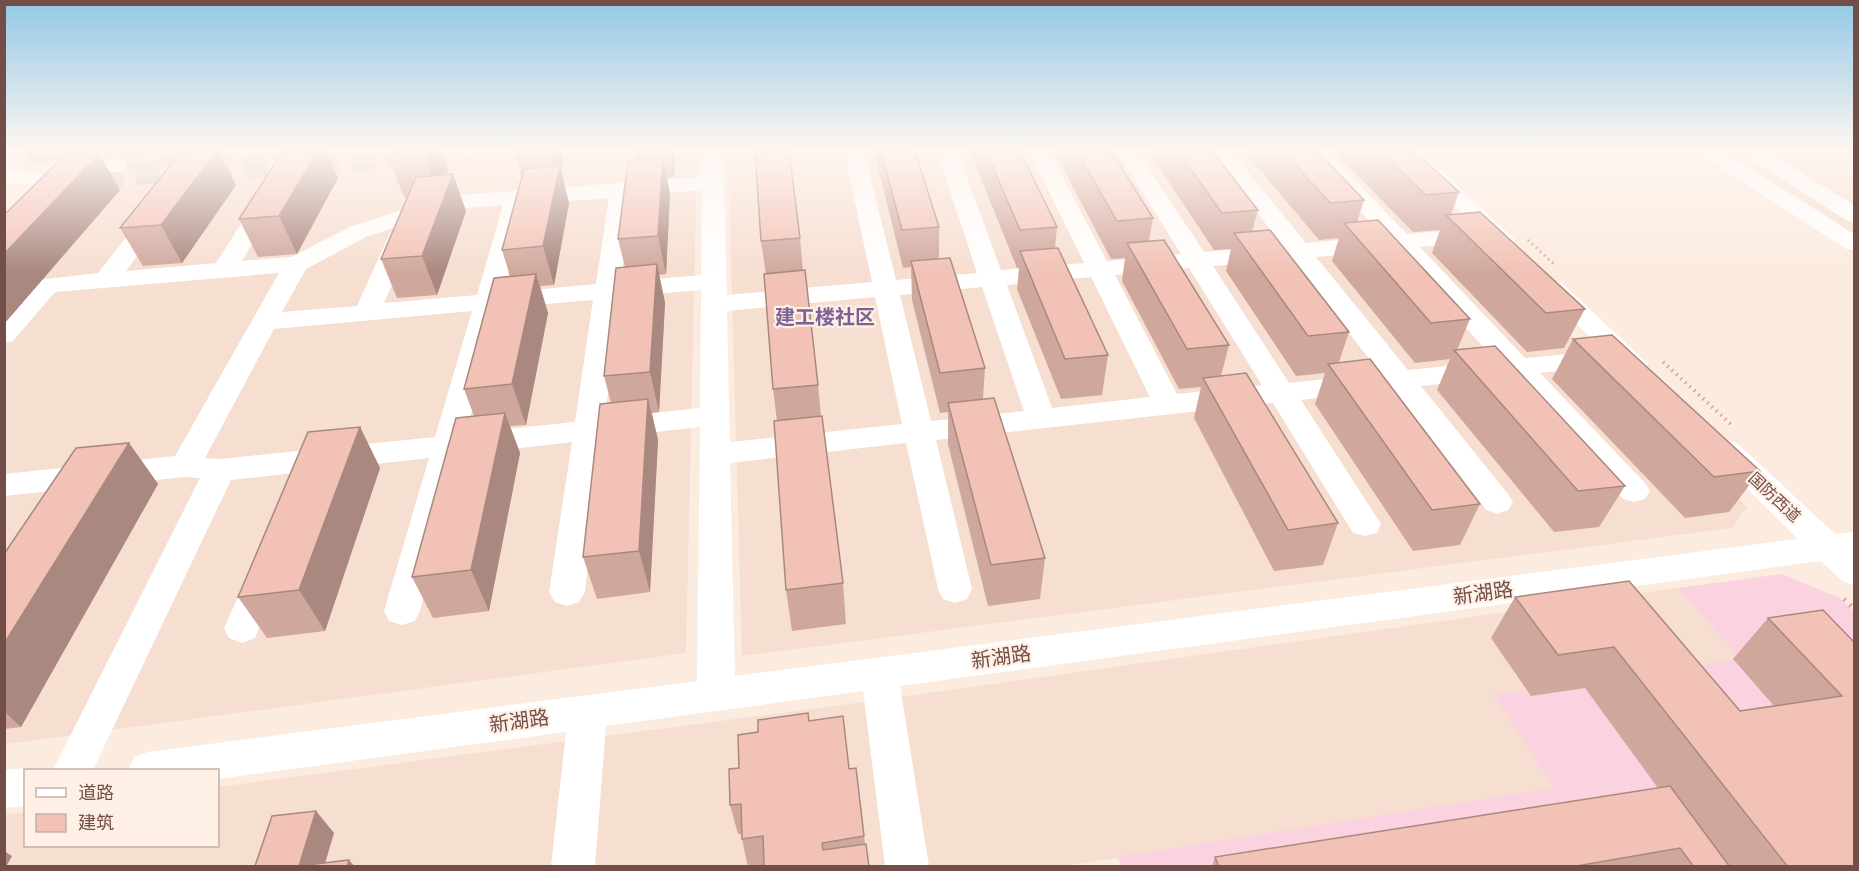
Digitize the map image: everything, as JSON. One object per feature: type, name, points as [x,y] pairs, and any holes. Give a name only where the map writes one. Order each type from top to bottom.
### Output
[{"type":"street","points":[[4,240],[44,200],[47,192]]},
{"type":"street","points":[[224,270],[273,192]]},
{"type":"street","points":[[4,335],[47,285],[296,264],[358,231],[444,203],[599,192]]},
{"type":"street","points":[[567,592],[621,192]]},
{"type":"street","points":[[714,192],[716,694]]},
{"type":"street","points":[[863,192],[955,589]]},
{"type":"street","points":[[961,192],[1041,418]]},
{"type":"street","points":[[1060,192],[1168,404]]},
{"type":"street","points":[[1153,192],[1365,524]]},
{"type":"street","points":[[1252,192],[1497,502]]},
{"type":"street","points":[[1354,192],[1634,491]]},
{"type":"street","points":[[1451,192],[1650,379]]},
{"type":"street","points":[[1772,192],[1854,244]]},
{"type":"street","points":[[1818,192],[1854,214]]},
{"type":"street","points":[[402,611],[516,198]]},
{"type":"street","points":[[106,280],[168,199]]},
{"type":"street","points":[[367,312],[410,214]]},
{"type":"street","points":[[264,322],[608,291],[714,293],[886,289],[1496,234]]},
{"type":"street","points":[[185,466],[296,264]]},
{"type":"street","points":[[715,454],[1624,355]]},
{"type":"street","points":[[4,485],[185,466],[220,470],[714,416]]},
{"type":"street","name":"国防西道","points":[[1709,435],[1846,554]]},
{"type":"street","points":[[298,493],[311,461]]},
{"type":"street","points":[[74,769],[220,470]]},
{"type":"street","points":[[68,507],[87,476]]},
{"type":"street","points":[[242,628],[277,544]]},
{"type":"street","name":"新湖路","points":[[163,769],[879,673],[1846,554]]},
{"type":"street","points":[[879,673],[907,867]]},
{"type":"street","points":[[573,867],[588,712]]},
{"type":"street","points":[[4,789],[24,787]]},
{"type":"shaded area","points":[[63,192],[219,192],[51,204]]},
{"type":"shaded area","points":[[221,192],[696,192],[686,653],[5,744],[4,255],[51,204]]},
{"type":"shaded area","points":[[729,192],[1422,192],[1747,507],[1732,528],[742,656]]},
{"type":"shaded area","points":[[1760,192],[1854,192],[1854,254]]},
{"type":"shaded area","points":[[1782,574],[1840,598],[1854,612],[1854,866],[1121,866],[1118,857],[1554,788],[1494,695],[1740,659],[1678,588]]},
{"type":"shaded area","points":[[1678,588],[1740,659],[1560,790],[1064,866],[5,866],[4,815],[24,812],[24,847],[219,847],[219,787],[864,702]]},
{"type":"building","points":[[28,192],[63,192],[4,254],[4,215]]},
{"type":"building","points":[[149,192],[186,192],[161,225],[120,228]]},
{"type":"building","points":[[257,192],[294,192],[279,216],[239,219]]},
{"type":"building","points":[[410,192],[446,192],[422,256],[381,259]]},
{"type":"building","points":[[518,192],[555,192],[543,246],[502,250]]},
{"type":"building","points":[[624,192],[661,192],[658,236],[618,239]]},
{"type":"building","points":[[758,192],[794,192],[800,238],[761,241]]},
{"type":"building","points":[[892,192],[928,192],[939,227],[902,230]]},
{"type":"building","points":[[1003,192],[1040,192],[1057,227],[1020,230]]},
{"type":"building","points":[[1100,192],[1136,192],[1153,218],[1117,221]]},
{"type":"building","points":[[1207,192],[1244,192],[1258,210],[1222,213]]},
{"type":"building","points":[[1320,192],[1356,192],[1364,200],[1330,203]]},
{"type":"building","points":[[1422,192],[1459,192],[1426,195]]},
{"type":"building","points":[[1480,212],[1585,309],[1546,313],[1446,215]]},
{"type":"building","points":[[1378,220],[1470,319],[1431,323],[1344,223]]},
{"type":"building","points":[[1270,230],[1349,332],[1308,336],[1234,233]]},
{"type":"building","points":[[1164,240],[1229,345],[1187,349],[1127,243]]},
{"type":"building","points":[[1058,248],[1108,355],[1065,359],[1020,251]]},
{"type":"building","points":[[950,258],[985,368],[940,373],[911,261]]},
{"type":"building","points":[[657,264],[650,372],[604,376],[616,268]]},
{"type":"building","points":[[805,270],[818,385],[773,389],[764,274]]},
{"type":"building","points":[[536,274],[512,384],[464,389],[494,278]]},
{"type":"building","points":[[1612,335],[1760,471],[1714,477],[1573,339]]},
{"type":"building","points":[[1495,346],[1625,486],[1578,491],[1454,350]]},
{"type":"building","points":[[1370,359],[1480,504],[1432,510],[1328,364]]},
{"type":"building","points":[[1246,373],[1338,523],[1288,530],[1203,378]]},
{"type":"building","points":[[994,398],[1045,558],[991,565],[948,403]]},
{"type":"building","points":[[648,399],[639,551],[583,557],[600,404]]},
{"type":"building","points":[[505,413],[471,570],[412,577],[456,418]]},
{"type":"building","points":[[822,416],[843,583],[786,590],[774,421]]},
{"type":"building","points":[[360,427],[299,590],[238,597],[308,432]]},
{"type":"building","points":[[129,443],[4,644],[4,554],[76,448]]},
{"type":"building","points":[[1629,581],[1740,711],[1842,696],[1768,618],[1823,610],[1854,642],[1854,867],[1788,867],[1614,647],[1558,655],[1515,597]]},
{"type":"building","points":[[808,713],[809,721],[843,716],[849,769],[856,768],[864,836],[822,843],[823,850],[866,844],[869,867],[753,867],[764,865],[763,836],[742,839],[741,804],[730,805],[729,769],[739,768],[738,735],[758,732],[758,720]]},
{"type":"building","points":[[1670,786],[1730,867],[1694,867],[1680,848],[1571,867],[1219,867],[1215,857]]},
{"type":"building","points":[[316,811],[299,866],[349,860],[347,867],[254,867],[272,816]]},
{"type":"district","name":"建工楼社区","points":[[825,317]]}]
